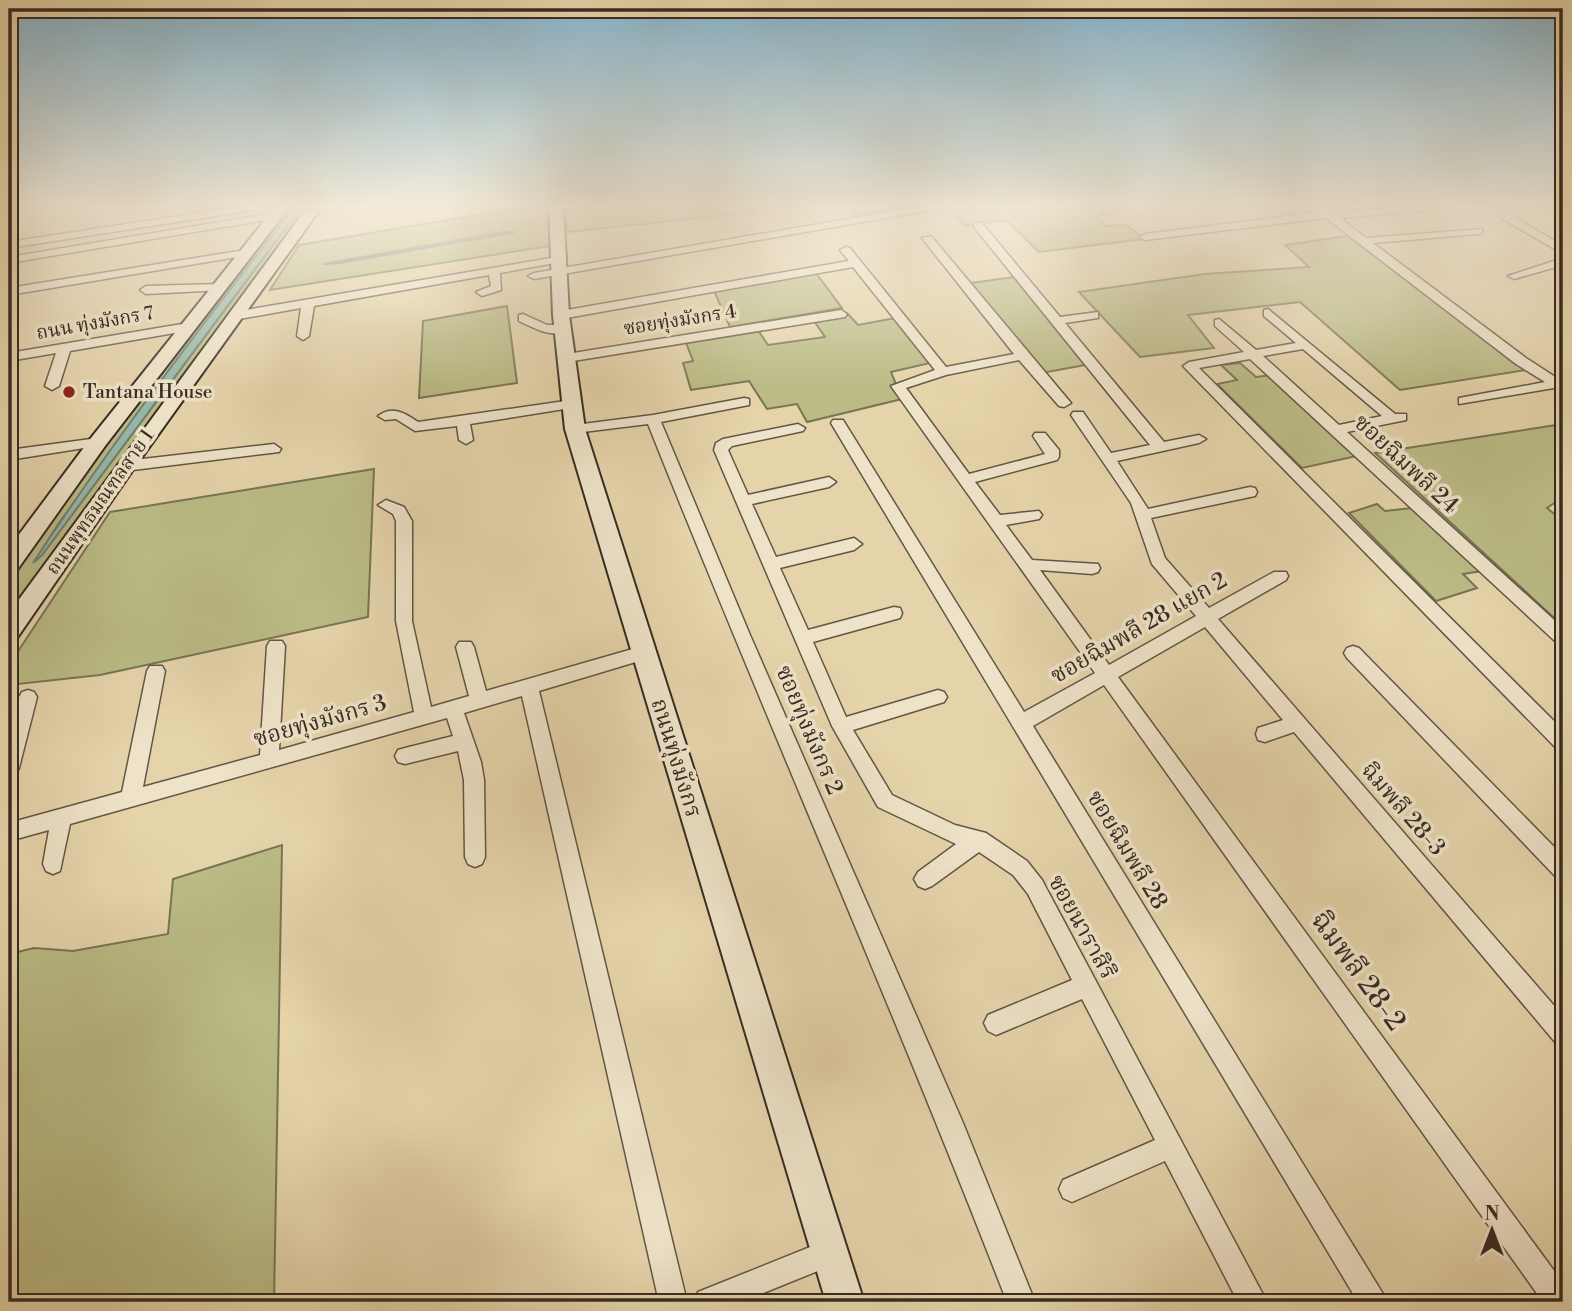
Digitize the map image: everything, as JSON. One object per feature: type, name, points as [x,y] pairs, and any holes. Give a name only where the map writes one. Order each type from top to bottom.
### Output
[{"type":"main road","name":"ถนนพุทธมณฑลสาย 1","points":[[9,565],[98,442],[235,266]]},
{"type":"main road","name":"ถนนพุทธมณฑลสาย 1","points":[[9,631],[271,266]]},
{"type":"main road","name":"ถนนทุ่งมังกร","points":[[550,269],[562,321],[574,417],[643,653],[845,1302]]},
{"type":"street","points":[[9,292],[165,266]]},
{"type":"street","points":[[234,316],[494,271],[567,266]]},
{"type":"street","points":[[523,318],[545,329],[562,321],[839,266]]},
{"type":"street","points":[[858,266],[943,372],[1021,356]]},
{"type":"street","points":[[949,266],[1021,356],[1064,403]]},
{"type":"street","points":[[1012,266],[1160,447]]},
{"type":"street","points":[[1397,266],[1521,361],[1560,386]]},
{"type":"street","points":[[1514,276],[1546,266]]},
{"type":"street","points":[[482,292],[498,288],[494,271]]},
{"type":"street","points":[[146,290],[219,288]]},
{"type":"street","points":[[303,337],[308,303]]},
{"type":"street","points":[[1268,313],[1396,417],[1335,430]]},
{"type":"street","name":"ซอยทุ่งมังกร 4","points":[[567,358],[841,314]]},
{"type":"street","points":[[1057,321],[1094,314]]},
{"type":"street","name":"ซอยฉิมพลี 24","points":[[1219,323],[1563,638]]},
{"type":"street","name":"ถนน ทุ่งมังกร 7","points":[[9,357],[188,327]]},
{"type":"street","points":[[1306,345],[1189,366],[1563,742]]},
{"type":"street","points":[[52,386],[64,348]]},
{"type":"street","name":"ฉิมพลี 28-2","points":[[943,372],[898,386],[1562,1302]]},
{"type":"street","points":[[1464,401],[1560,386]]},
{"type":"street","points":[[1120,398],[1139,396]]},
{"type":"street","points":[[385,416],[403,416],[415,427],[463,420],[574,417],[653,419],[744,402]]},
{"type":"street","name":"ฉิมพลี 28-3","points":[[1078,415],[1138,502],[1158,560],[1563,1034]]},
{"type":"street","name":"ซอยทุ่งมังกร 2","points":[[653,419],[741,635],[954,1132],[1021,1302]]},
{"type":"street","points":[[463,420],[466,440]]},
{"type":"street","name":"ซอยฉิมพลี 28","points":[[838,423],[1374,1302]]},
{"type":"street","name":"ซอยนาราสิริ","points":[[798,428],[721,446],[841,726],[885,801],[952,834],[979,840],[1020,869],[1035,887],[1253,1302]]},
{"type":"street","points":[[965,480],[1052,457],[1052,450],[1040,436]]},
{"type":"street","points":[[1109,458],[1199,439]]},
{"type":"street","points":[[9,455],[98,442]]},
{"type":"street","points":[[125,466],[274,449]]},
{"type":"street","points":[[743,501],[829,482]]},
{"type":"street","points":[[1143,515],[1250,492]]},
{"type":"street","points":[[386,505],[399,511],[404,521],[404,621],[424,716]]},
{"type":"street","points":[[996,521],[1034,515]]},
{"type":"street","points":[[771,564],[855,544]]},
{"type":"street","points":[[1028,566],[1040,563],[1079,569],[1092,568]]},
{"type":"street","name":"ซอยฉิมพลี 28 แยก 2","points":[[1022,723],[1280,576]]},
{"type":"street","points":[[802,638],[894,613]]},
{"type":"street","points":[[270,761],[276,646]]},
{"type":"street","points":[[466,647],[479,701]]},
{"type":"street","name":"ซอยทุ่งมังกร 3","points":[[9,831],[270,761],[643,653]]},
{"type":"street","points":[[1353,653],[1563,870]]},
{"type":"street","points":[[131,798],[156,671]]},
{"type":"street","points":[[529,686],[673,1302]]},
{"type":"street","points":[[9,768],[28,697]]},
{"type":"street","points":[[841,726],[938,697]]},
{"type":"street","points":[[453,709],[471,762],[475,791],[475,857]]},
{"type":"street","points":[[1265,734],[1297,723]]},
{"type":"street","points":[[405,756],[464,741]]},
{"type":"street","points":[[53,864],[61,817]]},
{"type":"street","points":[[925,878],[979,840]]},
{"type":"street","points":[[996,1023],[1087,985]]},
{"type":"street","points":[[1072,1189],[1171,1146]]},
{"type":"street","points":[[708,1302],[830,1252]]},
{"type":"green space","points":[[242,266],[249,266],[59,523],[35,561],[257,266],[264,266],[9,617],[9,580],[65,497]]},
{"type":"green space","points":[[285,266],[422,266],[270,290]]},
{"type":"green space","points":[[1388,266],[1526,370],[1400,390],[1300,302],[1188,315],[1214,348],[1140,357],[1079,292],[1205,274],[1309,267]]},
{"type":"green space","points":[[816,273],[842,308],[730,327],[714,291]]},
{"type":"green space","points":[[1014,277],[1085,365],[1042,373],[971,283]]},
{"type":"green space","points":[[507,306],[517,383],[419,398],[423,321]]},
{"type":"green space","points":[[848,314],[858,325],[895,318],[930,363],[891,372],[902,399],[807,422],[797,404],[767,409],[749,381],[691,390],[683,363],[693,361],[685,340],[758,330],[768,345],[825,337],[814,321]]},
{"type":"green space","points":[[1240,363],[1256,377],[1272,375],[1357,456],[1302,468],[1217,384],[1237,380],[1221,365]]},
{"type":"green space","points":[[1563,424],[1563,497],[1547,508],[1563,521],[1563,626],[1375,453]]},
{"type":"green space","points":[[374,469],[368,617],[100,675],[9,685],[9,665],[110,512]]},
{"type":"green space","points":[[1377,504],[1385,511],[1412,508],[1482,571],[1463,574],[1477,588],[1436,601],[1349,513]]},
{"type":"green space","points":[[282,845],[274,1302],[9,1302],[9,954],[34,948],[73,951],[168,934],[173,879]]},
{"type":"shaded area","points":[[249,266],[257,266],[42,555],[33,563],[128,426]]},
{"type":"place","name":"Tantana House","points":[[69,392]]}]
